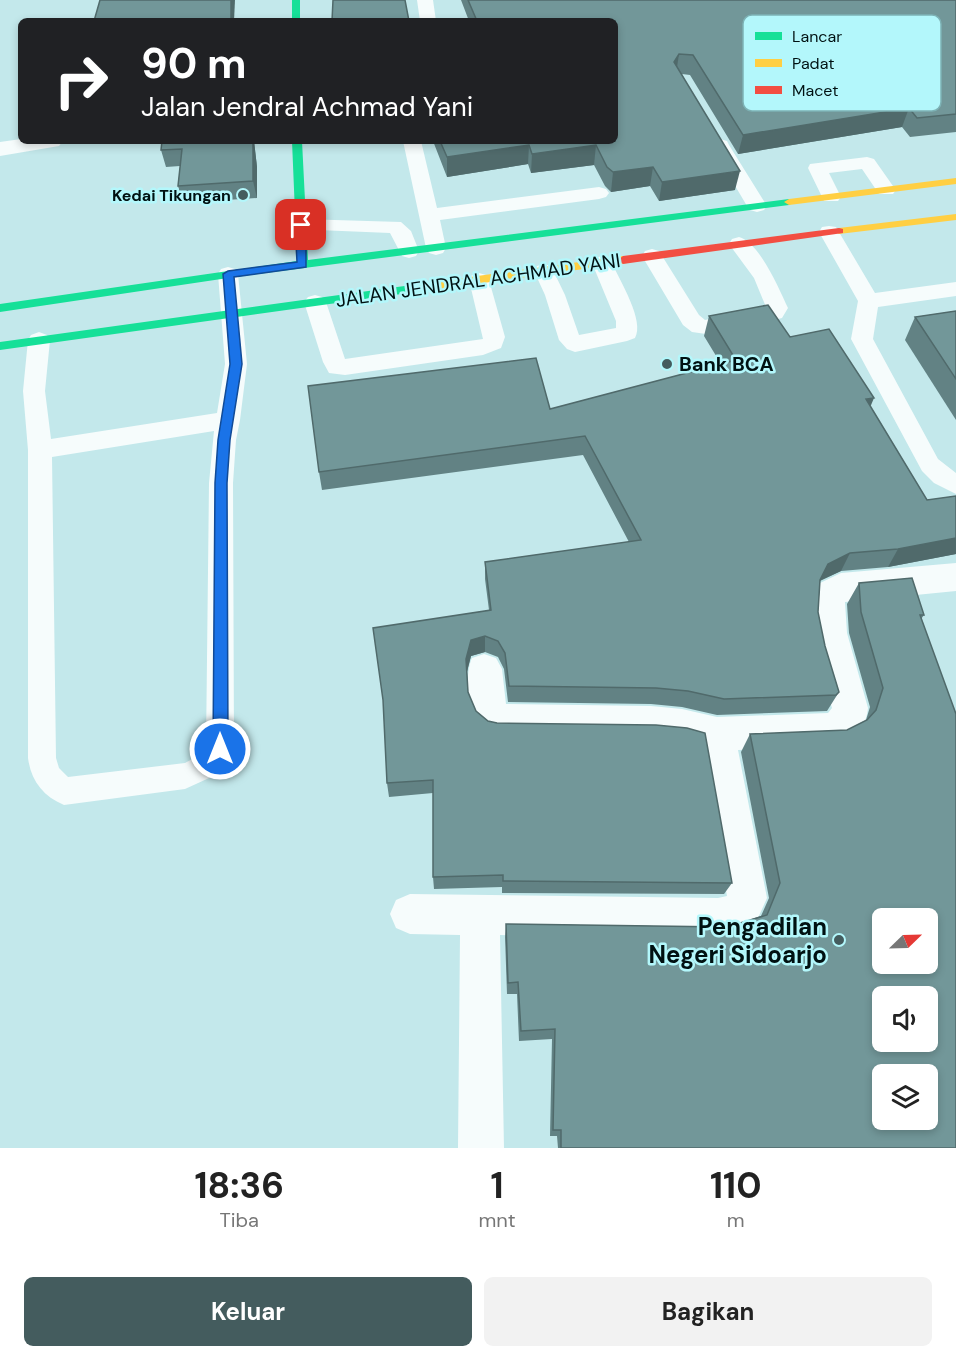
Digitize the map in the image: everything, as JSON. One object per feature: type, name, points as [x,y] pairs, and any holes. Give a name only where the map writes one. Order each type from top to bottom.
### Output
[{"type":"main road","points":[[296,0],[296,18]]},
{"type":"main road","points":[[297,144],[303,265]]},
{"type":"main road","name":"JALAN JENDRAL ACHMAD YANI","points":[[0,308],[228,274],[956,181]]},
{"type":"main road","name":"JALAN JENDRAL ACHMAD YANI","points":[[0,346],[739,244],[956,217]]},
{"type":"street","points":[[0,149],[32,144]]},
{"type":"street","points":[[484,669],[489,711],[497,720],[651,722],[682,725],[717,734],[835,729],[849,718],[850,708],[828,629],[828,598],[841,587],[956,577]]},
{"type":"street","points":[[410,914],[718,918],[740,913],[747,898],[717,734]]},
{"type":"street","points":[[480,915],[481,1148]]},
{"type":"lane","points":[[425,0],[428,18]]},
{"type":"lane","points":[[711,129],[757,206]]},
{"type":"lane","points":[[413,144],[436,248]]},
{"type":"lane","points":[[831,197],[817,168],[867,163],[886,190]]},
{"type":"lane","points":[[428,215],[599,193]]},
{"type":"lane","points":[[549,199],[562,232]]},
{"type":"lane","points":[[301,225],[394,227],[401,231],[409,251]]},
{"type":"lane","points":[[829,232],[868,301],[862,339],[930,465],[956,485]]},
{"type":"lane","points":[[652,256],[691,320],[700,327],[706,327],[764,316],[774,313],[777,308],[763,276],[739,244]]},
{"type":"lane","points":[[544,271],[555,295],[570,340],[575,344],[627,333],[627,321],[602,263]]},
{"type":"lane","points":[[39,340],[34,391],[40,450],[42,758],[44,772],[53,784],[64,791],[185,776],[215,762],[220,749],[221,483],[224,440],[229,420],[236,364],[228,274]]},
{"type":"lane","points":[[315,302],[334,362],[337,367],[345,367],[493,344],[494,337],[479,280]]},
{"type":"lane","points":[[868,301],[956,289]]},
{"type":"lane","points":[[40,450],[229,420]]},
{"type":"building","points":[[100,0],[231,0],[231,18],[95,18]]},
{"type":"building","points":[[333,0],[405,0],[408,18],[332,18]]},
{"type":"building","points":[[468,0],[956,0],[956,114],[917,118],[911,111],[941,111],[941,15],[743,15],[743,111],[891,111],[743,135],[693,55],[679,54],[674,62],[740,171],[662,182],[653,167],[613,172],[607,167],[596,145],[532,154],[529,145],[447,157],[441,144],[618,144],[618,18],[476,18]]},
{"type":"building","points":[[162,144],[253,144],[253,181],[178,186],[182,149],[161,150]]},
{"type":"building","points":[[768,305],[790,337],[829,329],[874,398],[866,399],[927,500],[956,496],[956,538],[898,549],[850,553],[828,564],[820,580],[818,612],[825,646],[839,692],[836,695],[724,699],[688,691],[656,688],[509,686],[505,653],[498,641],[485,636],[471,640],[466,659],[468,692],[476,711],[488,721],[656,725],[687,728],[705,733],[732,883],[503,881],[503,875],[433,877],[433,780],[387,783],[383,700],[373,628],[491,610],[485,562],[641,540],[585,436],[319,472],[308,386],[536,358],[550,409],[736,360],[709,316]]},
{"type":"building","points":[[956,311],[956,379],[915,317]]},
{"type":"building","points":[[912,578],[924,615],[920,615],[956,714],[956,1148],[561,1148],[561,1130],[553,1130],[555,1029],[521,1031],[518,982],[508,983],[506,924],[727,927],[767,915],[780,883],[750,734],[847,730],[867,720],[876,710],[883,688],[861,612],[859,583]]},
{"type":"traffic: fast","points":[[296,0],[296,18]]},
{"type":"traffic: fast","points":[[297,144],[303,265]]},
{"type":"traffic: fast","points":[[0,308],[228,274],[789,202]]},
{"type":"traffic: fast","points":[[0,346],[419,288]]},
{"type":"traffic: slow","points":[[789,202],[956,181]]},
{"type":"traffic: slow","points":[[839,231],[956,217]]},
{"type":"traffic: slow","points":[[419,288],[623,260]]},
{"type":"traffic: jam","points":[[623,260],[839,231]]},
{"type":"place","name":"Kedai Tikungan","points":[[243,195]]},
{"type":"place","name":"Bank BCA","points":[[667,364]]},
{"type":"place","name":"Pengadilan Negeri Sidoarjo","points":[[839,940]]},
{"type":"route","points":[[220,749],[221,483],[224,440],[229,420],[236,364],[228,274],[303,265],[301,225]]}]
